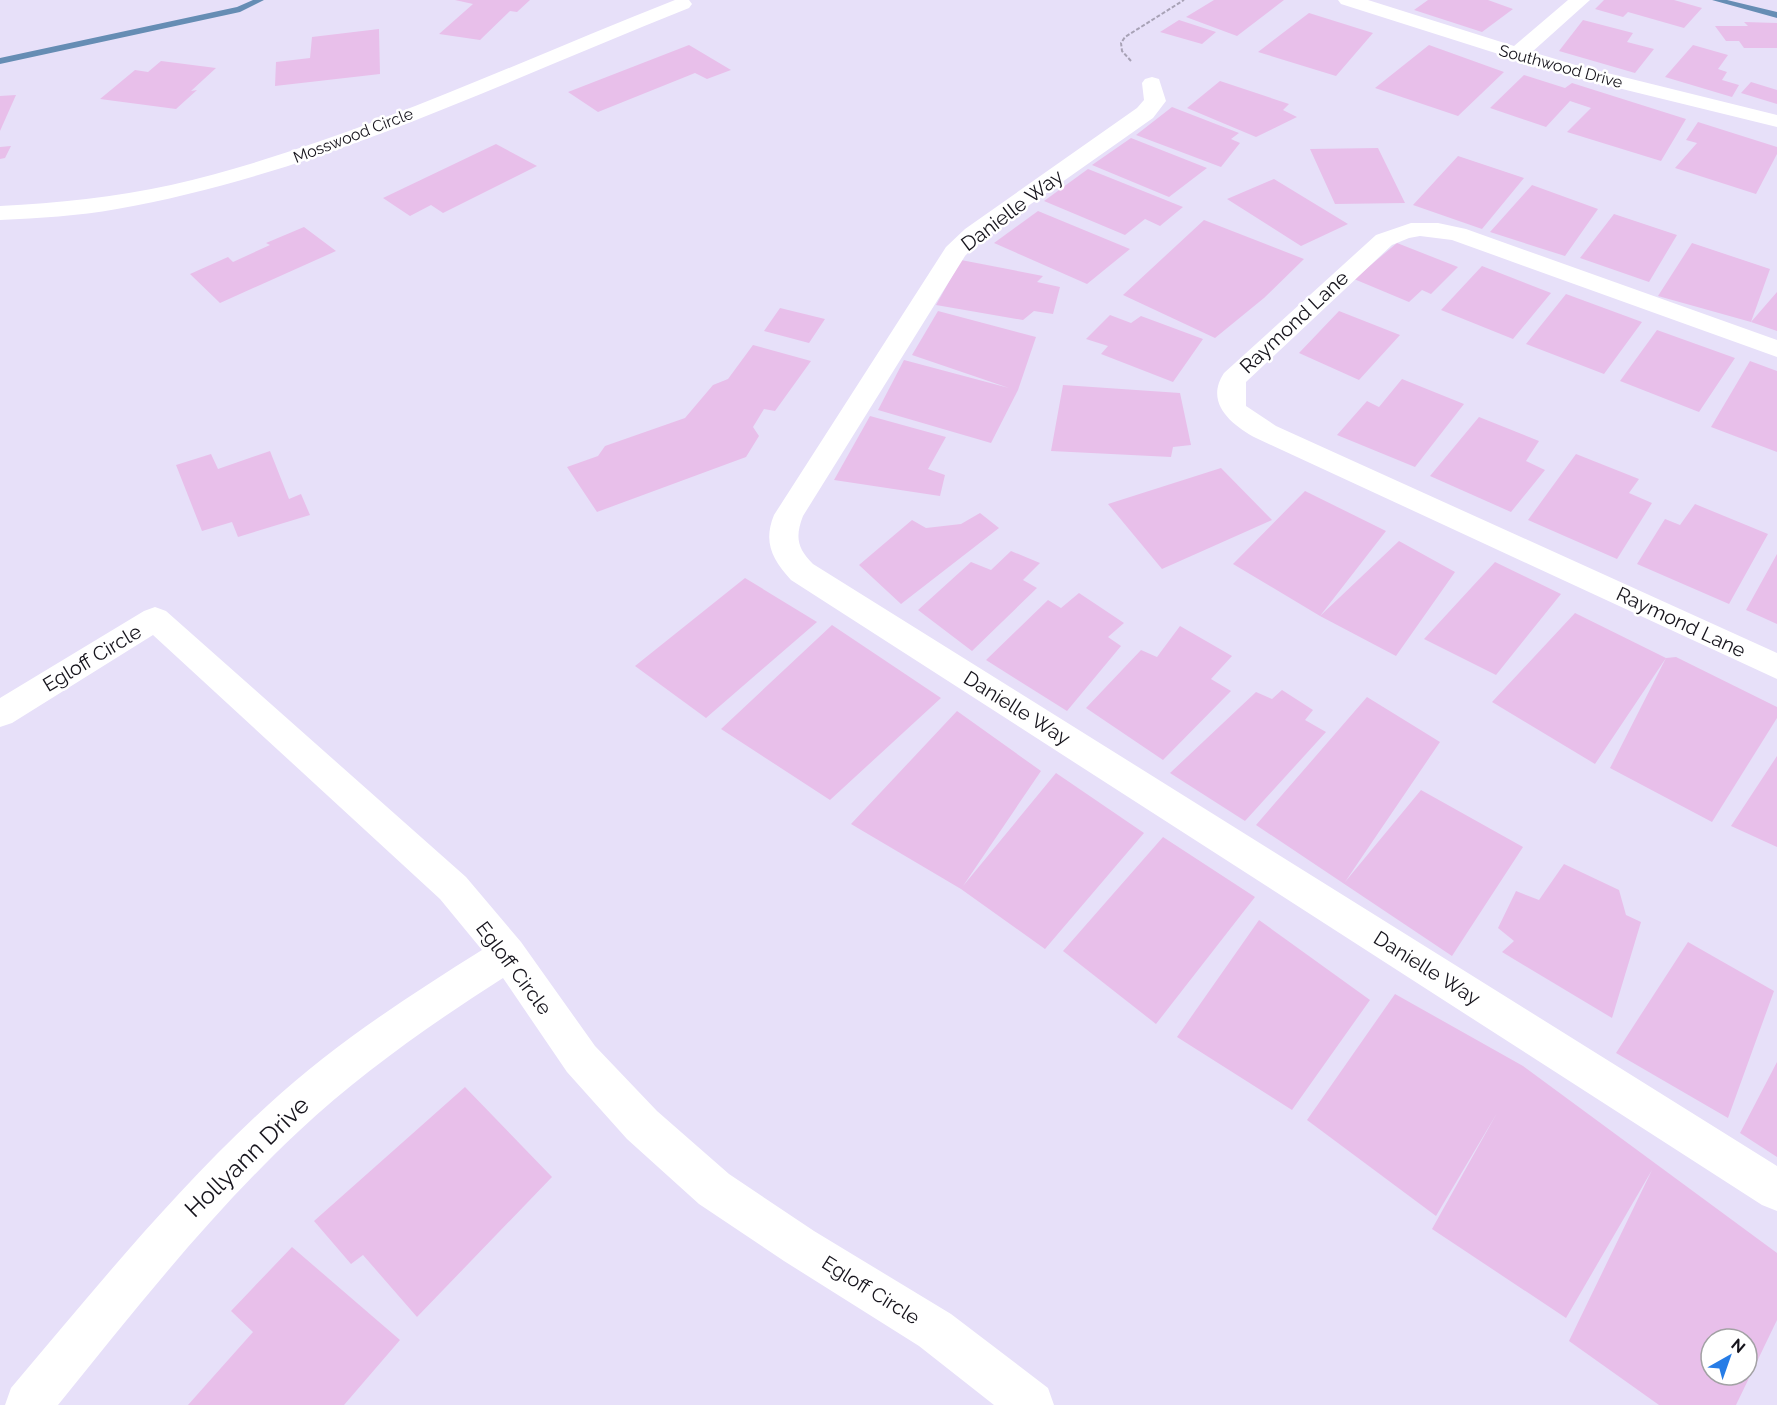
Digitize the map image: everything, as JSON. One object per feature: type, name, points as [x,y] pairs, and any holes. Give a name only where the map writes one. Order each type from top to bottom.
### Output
[{"type":"street","name":"Mosswood Circle","points":[[0,213],[76,210],[145,199],[292,159],[682,3],[672,0]]},
{"type":"street","name":"Southwood Drive","points":[[1348,0],[1515,55],[1777,121]]},
{"type":"street","points":[[1515,55],[1580,0]]},
{"type":"street","name":"Danielle Way","points":[[1152,84],[1155,101],[1145,113],[973,234],[955,252],[789,515],[782,530],[783,545],[788,557],[813,579],[1777,1190]]},
{"type":"street","name":"Raymond Lane","points":[[1777,349],[1458,234],[1436,229],[1415,228],[1397,232],[1384,240],[1233,379],[1228,393],[1233,407],[1245,421],[1266,432],[1777,667]]},
{"type":"street","name":"Egloff Circle","points":[[0,714],[155,620],[453,888],[508,954],[581,1059],[642,1125],[714,1189],[799,1246],[935,1330],[1031,1405]]},
{"type":"street","name":"Hollyann Drive","points":[[28,1405],[173,1230],[256,1144],[349,1063],[424,1007],[508,954]]},
{"type":"path","points":[[1152,84],[1122,51],[1121,43],[1125,38],[1184,0]]},
{"type":"building","points":[[455,0],[530,0],[517,12],[510,11],[480,40],[439,34],[473,4]]},
{"type":"building","points":[[1214,0],[1284,0],[1237,36],[1186,17]]},
{"type":"building","points":[[1428,0],[1488,0],[1513,9],[1482,32],[1414,10]]},
{"type":"building","points":[[1604,0],[1674,0],[1702,8],[1684,28],[1628,12],[1623,17],[1595,9]]},
{"type":"building","points":[[1309,13],[1373,33],[1336,76],[1258,52]]},
{"type":"building","points":[[1179,20],[1216,32],[1202,44],[1160,32]]},
{"type":"building","points":[[1583,20],[1633,33],[1627,42],[1654,49],[1635,73],[1559,51]]},
{"type":"building","points":[[1744,22],[1777,23],[1777,48],[1744,48],[1739,41],[1726,41],[1715,26],[1748,26]]},
{"type":"building","points":[[379,29],[380,74],[275,86],[276,62],[310,58],[312,37]]},
{"type":"building","points":[[689,45],[731,70],[707,79],[695,73],[598,112],[568,92]]},
{"type":"building","points":[[1429,45],[1504,72],[1458,116],[1375,88]]},
{"type":"building","points":[[1693,45],[1728,55],[1718,69],[1727,72],[1722,80],[1739,85],[1732,97],[1665,77]]},
{"type":"building","points":[[161,61],[216,68],[191,91],[197,90],[176,109],[100,99],[135,70],[148,72]]},
{"type":"building","points":[[1524,75],[1565,88],[1572,83],[1686,119],[1661,161],[1567,132],[1591,108],[1570,101],[1546,127],[1490,108]]},
{"type":"building","points":[[1220,81],[1289,104],[1283,110],[1297,117],[1256,137],[1187,108]]},
{"type":"building","points":[[1751,82],[1777,90],[1777,104],[1741,93]]},
{"type":"building","points":[[16,95],[0,131],[0,96]]},
{"type":"building","points":[[1172,107],[1239,133],[1231,139],[1240,143],[1221,167],[1136,135]]},
{"type":"building","points":[[1698,122],[1777,147],[1777,154],[1756,194],[1675,168],[1697,143],[1686,140]]},
{"type":"building","points":[[1131,138],[1207,168],[1169,197],[1092,165]]},
{"type":"building","points":[[496,144],[537,166],[443,213],[431,205],[410,216],[383,198]]},
{"type":"building","points":[[11,146],[5,158],[0,159],[0,147]]},
{"type":"building","points":[[1378,148],[1405,203],[1335,204],[1310,149]]},
{"type":"building","points":[[1458,156],[1524,178],[1482,229],[1413,205]]},
{"type":"building","points":[[1088,169],[1183,207],[1160,226],[1145,219],[1125,235],[1044,201]]},
{"type":"building","points":[[1274,179],[1348,224],[1301,246],[1227,199]]},
{"type":"building","points":[[1532,185],[1598,209],[1565,256],[1490,232]]},
{"type":"building","points":[[1038,211],[1130,249],[1087,284],[994,243]]},
{"type":"building","points":[[1614,214],[1677,235],[1649,282],[1580,258]]},
{"type":"building","points":[[1204,220],[1304,259],[1264,298],[1215,338],[1123,295]]},
{"type":"building","points":[[304,227],[336,251],[220,303],[190,274],[228,257],[233,262],[270,245],[266,243]]},
{"type":"building","points":[[1397,243],[1458,267],[1431,294],[1422,290],[1409,302],[1354,279]]},
{"type":"building","points":[[1692,243],[1770,269],[1751,322],[1658,296]]},
{"type":"building","points":[[961,260],[1043,276],[1037,282],[1060,287],[1053,314],[1034,311],[1023,320],[936,305]]},
{"type":"building","points":[[1482,266],[1551,293],[1513,339],[1441,310]]},
{"type":"building","points":[[1777,292],[1777,331],[1751,322]]},
{"type":"building","points":[[1566,294],[1642,322],[1604,374],[1526,344]]},
{"type":"building","points":[[780,308],[825,319],[809,343],[764,331]]},
{"type":"building","points":[[938,311],[1036,337],[1018,390],[991,443],[878,410],[904,360],[1009,388],[912,355]]},
{"type":"building","points":[[1339,311],[1400,335],[1359,380],[1299,353]]},
{"type":"building","points":[[1110,315],[1131,323],[1141,316],[1203,339],[1173,382],[1101,354],[1108,346],[1086,339]]},
{"type":"building","points":[[1657,330],[1735,358],[1699,412],[1620,381]]},
{"type":"building","points":[[753,345],[811,361],[775,411],[764,409],[753,427],[759,436],[746,457],[597,512],[567,467],[598,456],[605,446],[685,418],[713,385],[728,379]]},
{"type":"building","points":[[1750,361],[1777,371],[1777,452],[1711,427]]},
{"type":"building","points":[[1402,379],[1464,404],[1415,467],[1337,435],[1367,401],[1379,407]]},
{"type":"building","points":[[1063,385],[1180,393],[1191,445],[1173,447],[1171,457],[1051,451]]},
{"type":"building","points":[[870,416],[946,437],[928,469],[945,475],[940,496],[834,480]]},
{"type":"building","points":[[1479,417],[1539,441],[1526,461],[1545,470],[1511,512],[1430,476]]},
{"type":"building","points":[[270,451],[289,499],[301,494],[310,515],[238,537],[232,522],[202,531],[176,465],[211,454],[218,469]]},
{"type":"building","points":[[1576,454],[1639,479],[1629,493],[1652,503],[1617,559],[1528,520]]},
{"type":"building","points":[[1221,468],[1272,520],[1162,569],[1108,504]]},
{"type":"building","points":[[1305,491],[1386,531],[1320,616],[1233,564]]},
{"type":"building","points":[[1695,504],[1768,534],[1729,604],[1637,564],[1665,519],[1680,525]]},
{"type":"building","points":[[980,513],[999,528],[901,604],[859,565],[912,520],[926,528],[961,524]]},
{"type":"building","points":[[1399,541],[1455,572],[1396,656],[1320,616]]},
{"type":"building","points":[[1011,551],[1040,563],[1023,580],[1037,588],[972,651],[918,610],[971,562],[991,570]]},
{"type":"building","points":[[1777,554],[1777,624],[1746,610]]},
{"type":"building","points":[[1495,562],[1561,594],[1496,675],[1424,639]]},
{"type":"building","points":[[745,578],[817,622],[706,718],[635,666]]},
{"type":"building","points":[[1079,593],[1124,623],[1108,637],[1121,646],[1067,711],[986,660],[1048,600],[1061,608]]},
{"type":"building","points":[[1575,613],[1666,658],[1595,764],[1492,702]]},
{"type":"building","points":[[832,625],[941,698],[830,800],[721,729]]},
{"type":"building","points":[[1180,626],[1232,656],[1211,679],[1231,691],[1163,760],[1086,708],[1141,650],[1157,657]]},
{"type":"building","points":[[1676,657],[1777,707],[1777,718],[1712,822],[1610,768],[1666,658]]},
{"type":"building","points":[[1282,690],[1313,710],[1305,720],[1326,732],[1245,821],[1170,773],[1256,692],[1272,699]]},
{"type":"building","points":[[1367,697],[1440,742],[1345,882],[1421,790],[1523,847],[1452,956],[1256,825]]},
{"type":"building","points":[[957,711],[1041,771],[963,886],[1056,773],[1144,833],[1045,949],[961,889],[851,824]]},
{"type":"building","points":[[1777,756],[1777,847],[1731,826]]},
{"type":"building","points":[[1163,837],[1255,897],[1156,1024],[1063,951]]},
{"type":"building","points":[[1564,864],[1619,890],[1626,915],[1641,922],[1612,1018],[1502,952],[1514,941],[1498,928],[1516,891],[1539,900]]},
{"type":"building","points":[[1259,920],[1370,1000],[1292,1110],[1177,1037]]},
{"type":"building","points":[[1688,942],[1774,991],[1728,1118],[1616,1053]]},
{"type":"building","points":[[1395,994],[1523,1066],[1777,1253],[1777,1320],[1759,1357],[1759,1327],[1699,1327],[1699,1387],[1745,1387],[1736,1405],[1659,1405],[1569,1341],[1652,1170],[1566,1318],[1432,1229],[1497,1113],[1436,1216],[1307,1120]]},
{"type":"building","points":[[1777,1062],[1777,1157],[1740,1133]]},
{"type":"building","points":[[465,1087],[552,1177],[417,1317],[363,1255],[351,1264],[314,1221]]},
{"type":"building","points":[[292,1247],[400,1340],[344,1405],[188,1405],[253,1332],[231,1311]]},
{"type":"waterway","points":[[0,61],[240,9],[260,0]]},
{"type":"waterway","points":[[1716,0],[1777,15]]}]
